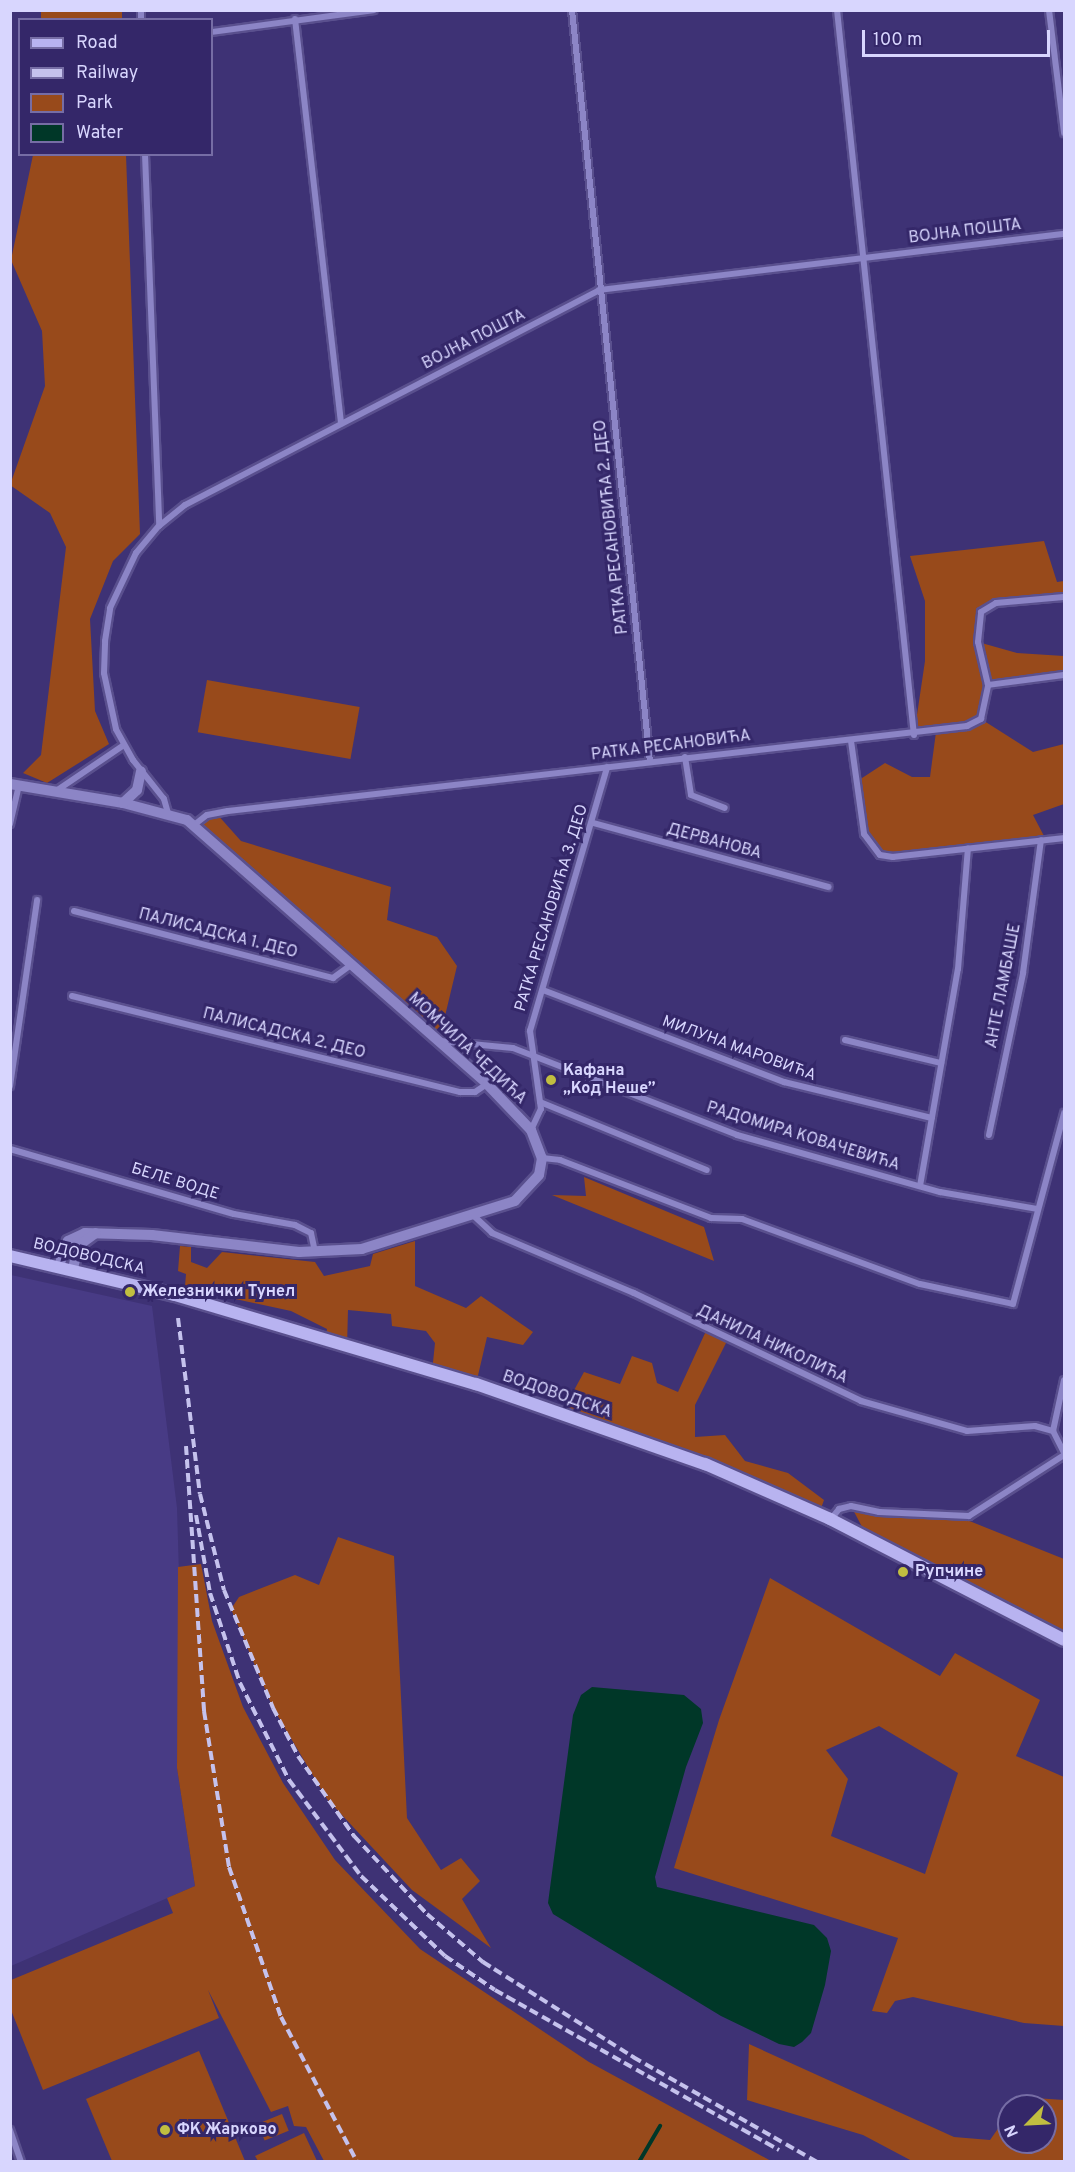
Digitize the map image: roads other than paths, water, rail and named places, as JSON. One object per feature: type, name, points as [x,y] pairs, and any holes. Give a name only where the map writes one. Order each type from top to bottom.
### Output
[{"type":"main road","name":"ВОДОВОДСКА","points":[[10,1256],[74,1269],[476,1384],[705,1464],[830,1519],[1065,1640]]},
{"type":"street","points":[[213,32],[324,13],[374,10]]},
{"type":"street","name":"РАТКА РЕСАНОВИЋА 2. ДЕО","points":[[572,10],[599,291],[650,762]]},
{"type":"street","points":[[837,10],[914,735]]},
{"type":"street","points":[[1049,10],[1065,133]]},
{"type":"street","points":[[295,19],[341,423]]},
{"type":"street","points":[[145,156],[159,526]]},
{"type":"street","name":"ВОЈНА ПОШТА","points":[[168,813],[161,793],[141,771],[124,745],[108,701],[105,641],[110,608],[124,575],[159,526],[193,501],[599,291],[1065,234]]},
{"type":"street","points":[[1065,597],[996,603],[981,612],[978,642],[988,685],[1065,675]]},
{"type":"street","name":"РАТКА РЕСАНОВИЋА","points":[[194,825],[207,815],[228,811],[685,757],[914,735],[967,726],[981,719],[988,685]]},
{"type":"street","points":[[851,741],[864,834],[873,850],[893,857],[1065,838]]},
{"type":"street","points":[[56,791],[124,745]]},
{"type":"street","points":[[685,757],[691,795],[725,808]]},
{"type":"street","name":"РАТКА РЕСАНОВИЋА 3. ДЕО","points":[[531,1130],[540,1116],[540,1102],[530,1031],[593,823],[607,767]]},
{"type":"street","points":[[123,803],[137,790],[141,771]]},
{"type":"street","points":[[10,824],[15,784]]},
{"type":"street","name":"МОМЧИЛА ЧЕДИЋА","points":[[15,784],[168,813],[194,825],[487,1084],[531,1130],[542,1158]]},
{"type":"street","name":"ДЕРВАНОВА","points":[[593,823],[828,887]]},
{"type":"street","name":"АНТЕ ЛАМБАШЕ","points":[[989,1135],[1023,973],[1041,840]]},
{"type":"street","points":[[920,1186],[959,960],[968,848]]},
{"type":"street","points":[[10,1086],[37,900]]},
{"type":"street","name":"ПАЛИСАДСКА 1. ДЕО","points":[[74,911],[333,978],[352,964]]},
{"type":"street","name":"МИЛУНА МАРОВИЋА","points":[[543,990],[784,1082],[932,1118]]},
{"type":"street","name":"ПАЛИСАДСКА 2. ДЕО","points":[[72,996],[460,1092],[475,1092],[487,1084]]},
{"type":"street","points":[[439,1041],[501,1045],[533,1057]]},
{"type":"street","points":[[845,1041],[941,1063]]},
{"type":"street","name":"РАДОМИРА КОВАЧЕВИЋА","points":[[533,1057],[736,1135],[920,1186],[1037,1209]]},
{"type":"street","points":[[540,1102],[707,1170]]},
{"type":"street","points":[[59,1266],[68,1241],[96,1232],[315,1253],[362,1249],[474,1216],[524,1196],[539,1175],[542,1158],[560,1160],[711,1218],[730,1218],[920,1284],[1013,1304],[1065,1113]]},
{"type":"street","name":"БЕЛЕ ВОДЕ","points":[[10,1149],[234,1214],[294,1225],[311,1233],[315,1253]]},
{"type":"street","name":"ДАНИЛА НИКОЛИЋА","points":[[474,1216],[492,1233],[884,1410],[967,1431],[1035,1426],[1053,1431]]},
{"type":"street","points":[[74,1269],[78,1246],[96,1232]]},
{"type":"street","points":[[830,1519],[839,1509],[851,1506],[879,1512],[969,1516],[1065,1454],[1053,1431],[1065,1380]]},
{"type":"street","points":[[10,2130],[21,2162]]},
{"type":"water","points":[[592,1687],[684,1695],[701,1709],[703,1723],[686,1767],[655,1877],[657,1887],[814,1925],[827,1938],[831,1951],[825,1985],[811,2033],[794,2047],[779,2044],[721,2016],[553,1914],[548,1903],[573,1715],[581,1695]]},
{"type":"waterway","points":[[639,2162],[660,2126]]},
{"type":"railway","points":[[178,1318],[200,1494],[224,1590],[273,1708],[298,1756],[354,1836],[427,1914],[483,1962],[633,2057],[817,2162]]},
{"type":"railway","points":[[186,1446],[204,1711],[229,1867],[281,2017],[357,2162]]},
{"type":"railway","points":[[196,1515],[210,1593],[240,1683],[289,1780],[361,1876],[445,1956],[495,1990],[779,2150]]},
{"type":"place","name":"Кафана „Код Неше”","points":[[551,1080]]},
{"type":"place","name":"Железнички Тунел","points":[[130,1292]]},
{"type":"place","name":"Рупчине","points":[[903,1572]]},
{"type":"place","name":"ФК Жарково","points":[[165,2130]]}]
